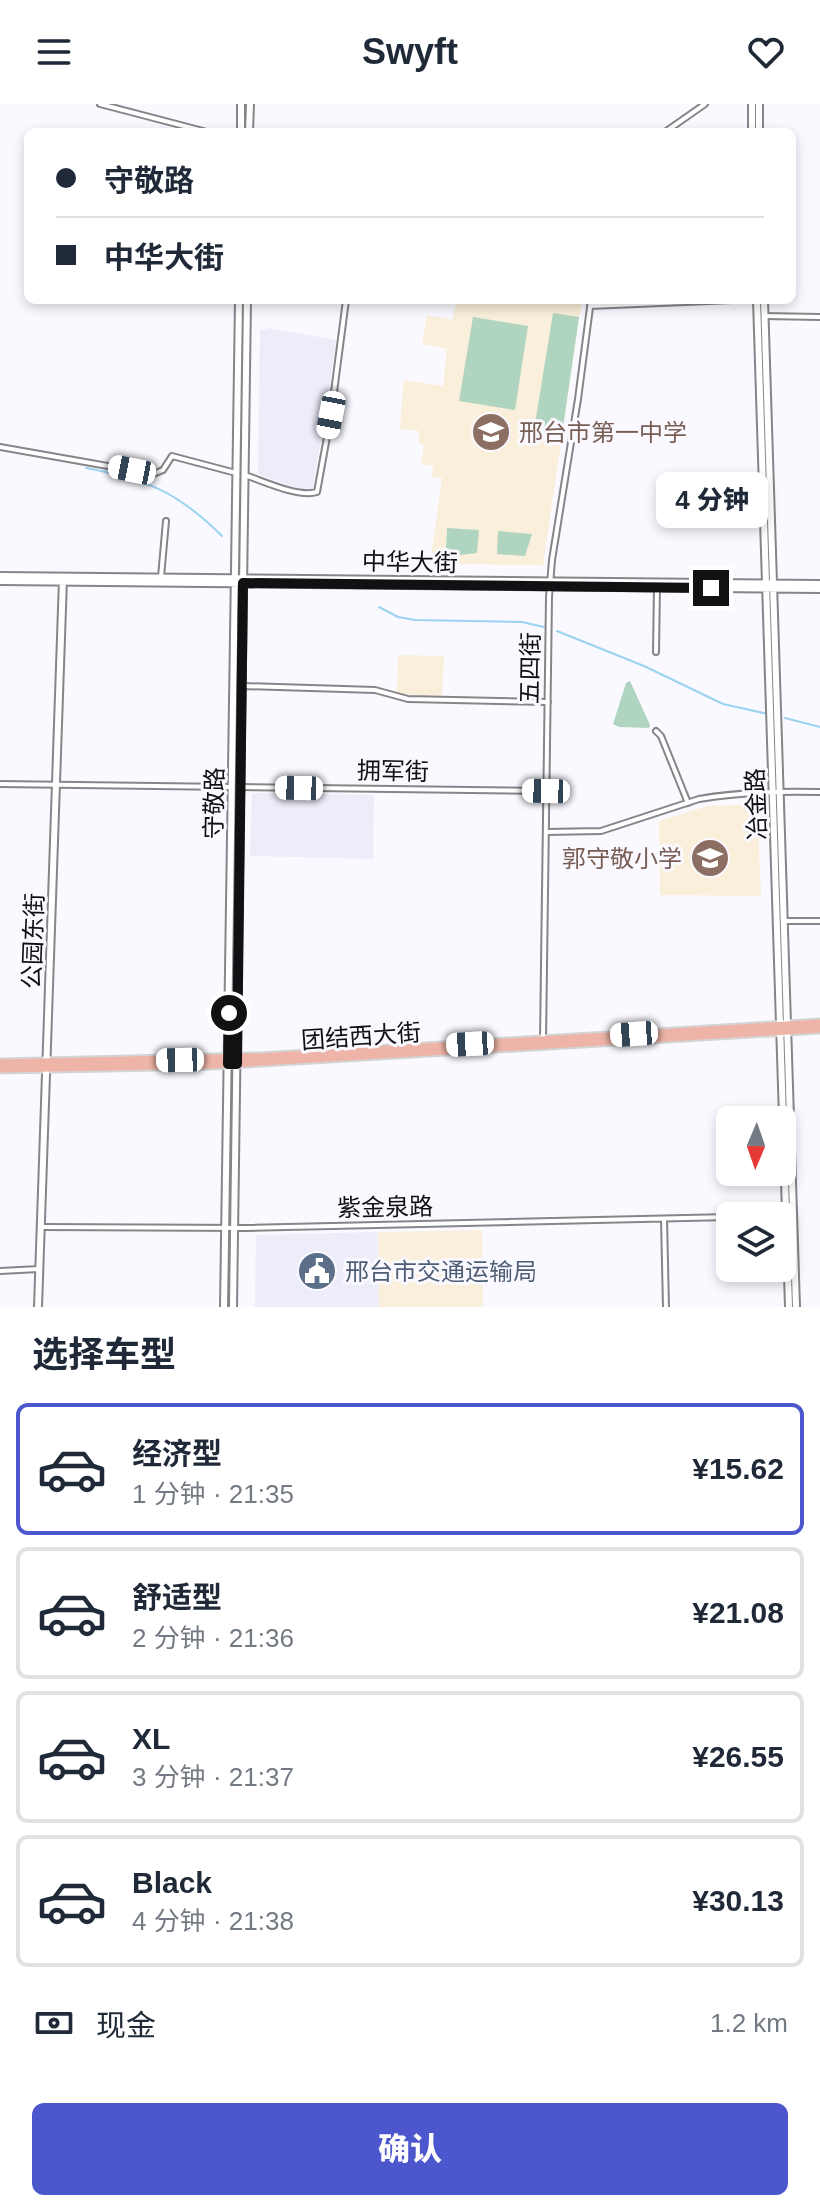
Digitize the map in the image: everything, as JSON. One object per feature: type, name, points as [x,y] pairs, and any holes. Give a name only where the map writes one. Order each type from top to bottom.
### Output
[{"type":"main road","name":"团结西大街","points":[[0,1066],[232,1061],[820,1026]]},
{"type":"main road","name":"团结西大街","points":[[232,1061],[543,1040],[784,1028]]},
{"type":"street","points":[[100,104],[192,128]]},
{"type":"street","points":[[241,104],[241,128]]},
{"type":"street","points":[[249,128],[250,104]]},
{"type":"street","points":[[671,128],[705,104]]},
{"type":"street","points":[[752,104],[752,128]]},
{"type":"street","points":[[759,104],[759,128]]},
{"type":"street","name":"守敬路","points":[[233,1307],[232,787],[239,304]]},
{"type":"street","name":"守敬路","points":[[224,1307],[240,787],[247,304]]},
{"type":"street","points":[[245,475],[302,494],[317,492],[345,304]]},
{"type":"street","name":"五四街","points":[[543,1040],[550,584],[590,304]]},
{"type":"street","name":"冶金路","points":[[757,304],[796,1307]]},
{"type":"street","name":"冶金路","points":[[764,304],[769,586]]},
{"type":"street","points":[[764,316],[820,317]]},
{"type":"street","points":[[0,447],[153,474],[163,470],[172,456],[236,473]]},
{"type":"street","points":[[161,577],[166,521]]},
{"type":"street","name":"中华大街","points":[[63,579],[161,577],[235,581]]},
{"type":"street","name":"中华大街","points":[[0,579],[769,586]]},
{"type":"street","name":"公园东街","points":[[38,1307],[63,579]]},
{"type":"street","name":"中华大街","points":[[550,584],[820,586]]},
{"type":"street","points":[[656,652],[657,587]]},
{"type":"street","points":[[242,686],[375,690],[408,699],[548,702]]},
{"type":"street","points":[[656,731],[661,736],[688,803]]},
{"type":"street","name":"拥军街","points":[[0,784],[546,791]]},
{"type":"street","name":"冶金路","points":[[777,792],[785,921],[787,1202]]},
{"type":"street","points":[[546,832],[601,831],[714,797],[820,792]]},
{"type":"street","points":[[785,921],[820,921]]},
{"type":"street","name":"紫金泉路","points":[[41,1227],[234,1228],[716,1217]]},
{"type":"street","points":[[664,1219],[666,1307]]},
{"type":"street","points":[[0,1271],[39,1269]]},
{"type":"street","name":"冶金路","points":[[788,1282],[789,1307]]},
{"type":"shaded area","name":"邢台市第一中学","points":[[456,304],[581,304],[543,565],[430,564],[442,478],[432,477],[433,466],[421,464],[424,445],[419,444],[419,431],[400,429],[402,398],[404,380],[443,386],[447,349],[422,344],[427,315],[452,320]]},
{"type":"shaded area","points":[[269,328],[336,340],[312,490],[307,491],[258,473],[260,331]]},
{"type":"shaded area","points":[[398,655],[444,656],[442,696],[397,694]]},
{"type":"shaded area","points":[[252,793],[374,795],[373,859],[250,856]]},
{"type":"shaded area","name":"郭守敬小学","points":[[757,804],[761,896],[660,895],[659,821],[708,806]]},
{"type":"shaded area","points":[[482,1230],[483,1307],[379,1307],[378,1232]]},
{"type":"shaded area","name":"邢台市交通运输局","points":[[378,1232],[379,1307],[255,1307],[256,1235]]},
{"type":"green space","points":[[553,313],[579,317],[562,434],[534,430]]},
{"type":"green space","points":[[473,317],[528,326],[515,410],[459,401]]},
{"type":"green space","points":[[447,528],[479,530],[477,553],[461,555],[446,549]]},
{"type":"green space","points":[[498,531],[532,534],[525,556],[497,554]]},
{"type":"green space","points":[[630,681],[649,728],[613,724],[626,683]]},
{"type":"waterway","points":[[86,468],[126,477],[160,490],[191,508],[222,536]]},
{"type":"waterway","points":[[379,607],[398,617],[415,620],[522,622],[544,627]]},
{"type":"waterway","points":[[557,631],[644,666],[723,704],[768,714]]},
{"type":"waterway","points":[[785,718],[820,727]]},
{"type":"place","name":"邢台市第一中学","points":[[491,432]]},
{"type":"place","name":"郭守敬小学","points":[[710,858]]},
{"type":"place","name":"邢台市交通运输局","points":[[317,1271]]},
{"type":"route","points":[[229,1013],[228,1064],[237,1064],[243,583],[711,588]]}]
